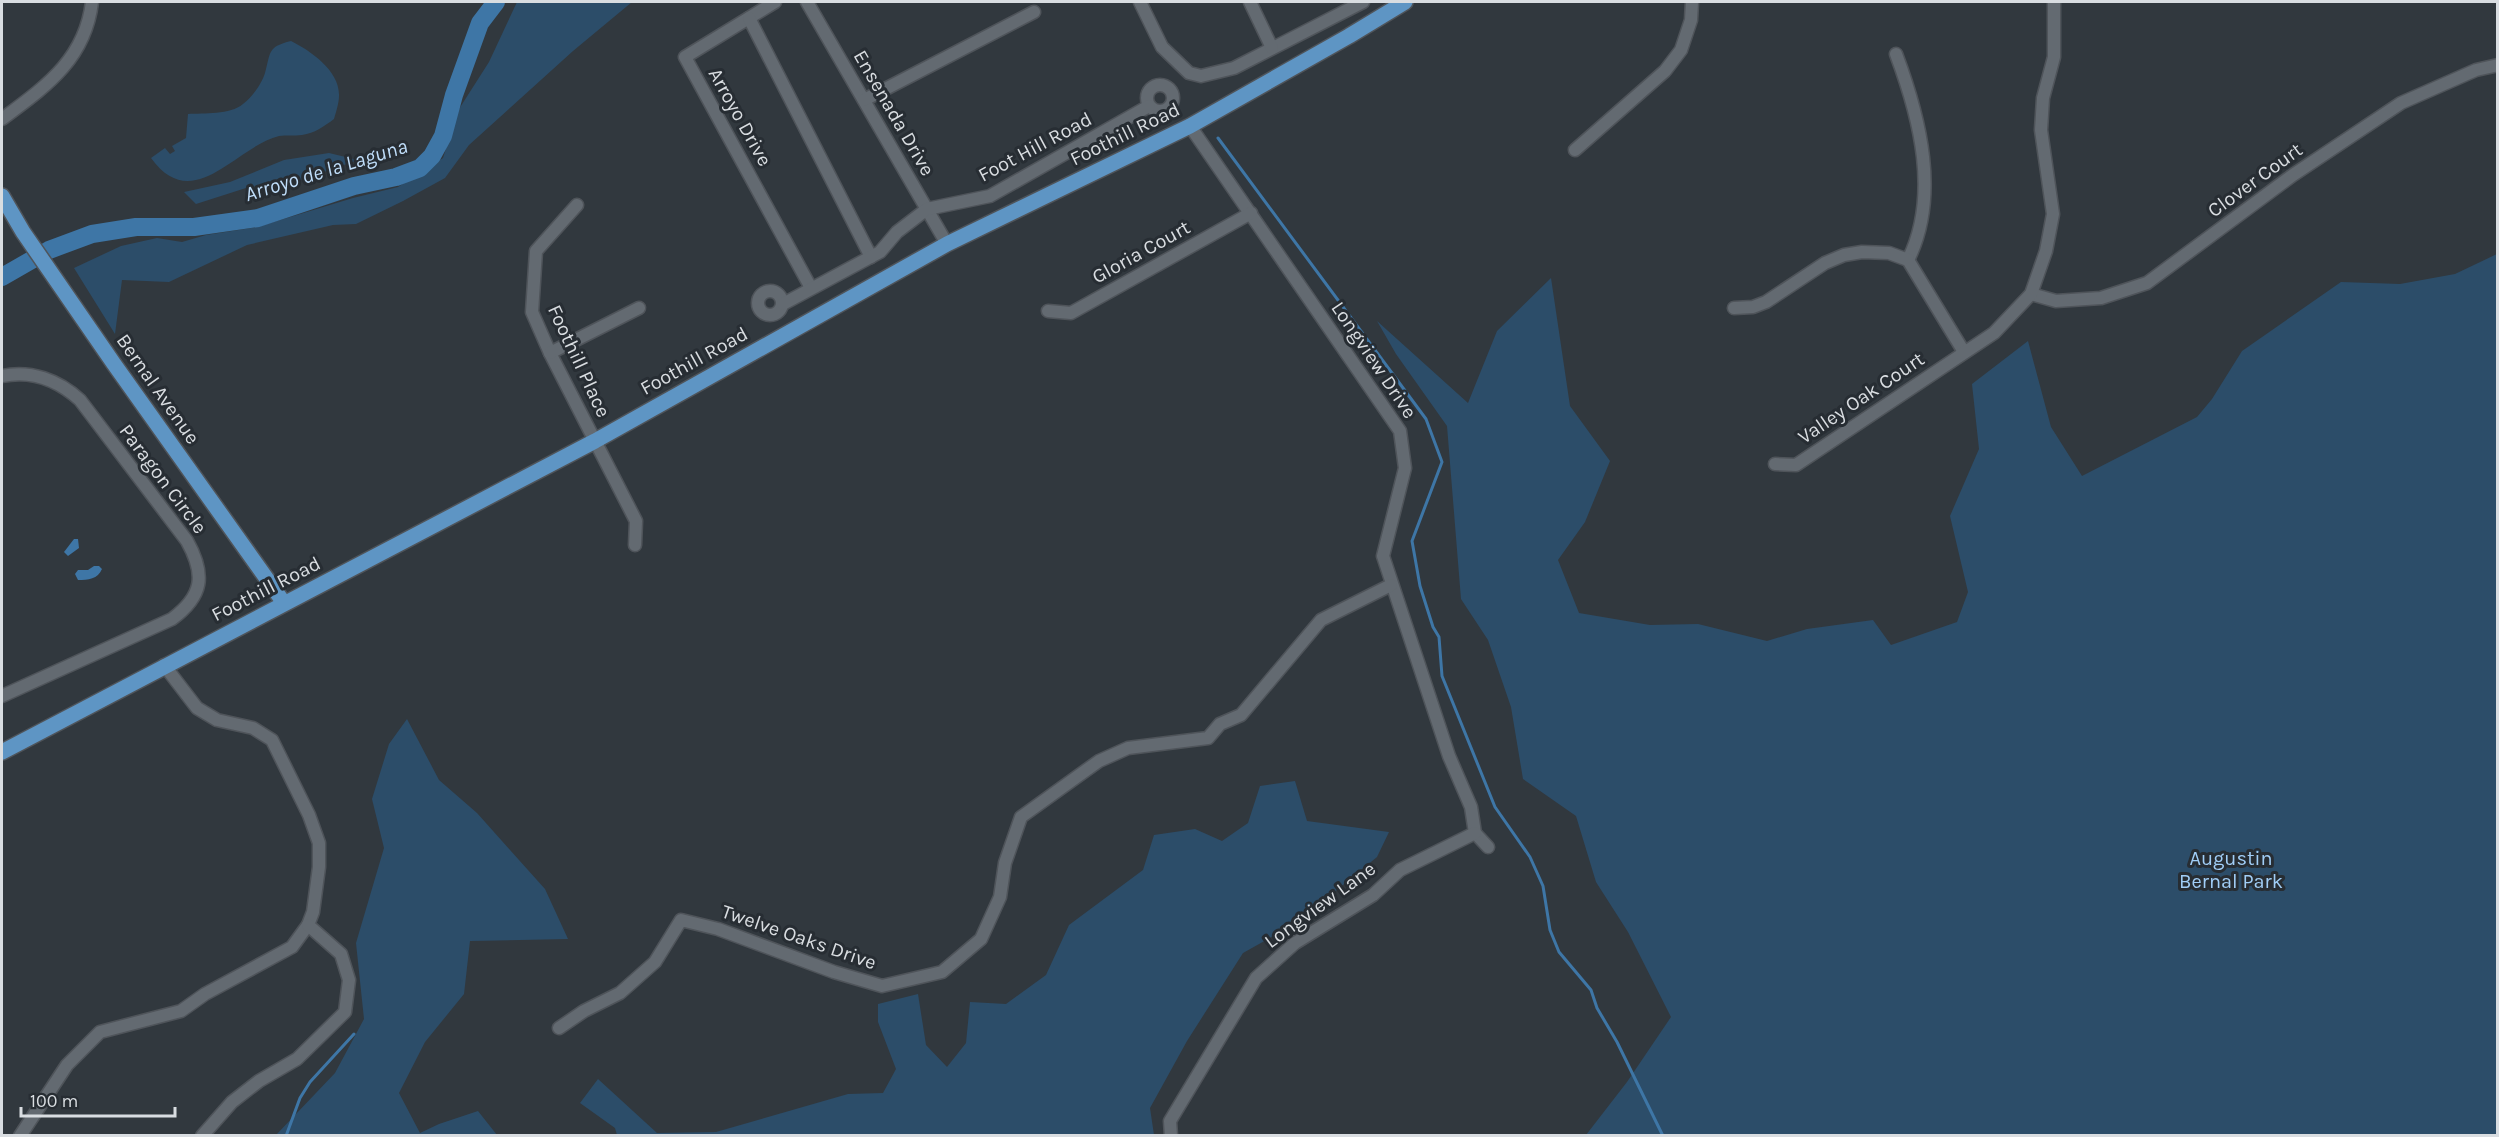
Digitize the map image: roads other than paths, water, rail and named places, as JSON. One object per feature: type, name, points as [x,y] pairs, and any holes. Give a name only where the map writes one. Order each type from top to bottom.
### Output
[{"type":"main road","name":"Foothill Road","points":[[2,752],[164,665],[595,441],[947,244],[1190,126],[1405,2]]},
{"type":"main road","name":"Bernal Avenue","points":[[2,196],[23,232],[60,282],[131,388],[284,603]]},
{"type":"street","points":[[2,119],[52,81],[65,66],[78,48],[86,30],[92,2]]},
{"type":"street","name":"Arroyo Drive","points":[[775,2],[685,57],[812,288]]},
{"type":"street","name":"Ensenada Drive","points":[[807,2],[947,244]]},
{"type":"street","points":[[1140,2],[1162,47],[1189,73],[1201,76],[1214,75],[1234,68],[1363,2]]},
{"type":"street","points":[[1250,2],[1272,48]]},
{"type":"street","points":[[1575,150],[1665,70],[1681,50],[1690,20],[1692,2]]},
{"type":"street","points":[[2031,294],[2046,250],[2053,214],[2041,130],[2043,98],[2054,57],[2054,2]]},
{"type":"street","points":[[864,100],[1034,12]]},
{"type":"street","points":[[749,18],[871,256]]},
{"type":"street","points":[[1896,54],[1909,88],[1923,156],[1925,197],[1923,221],[1917,243],[1908,260]]},
{"type":"street","name":"Clover Court","points":[[2031,294],[2056,301],[2101,298],[2147,283],[2293,175],[2401,102],[2476,70],[2498,65]]},
{"type":"street","name":"Foot Hill Road","points":[[783,304],[880,252],[897,232],[927,209],[990,196],[1149,106]]},
{"type":"street","name":"Longview Drive","points":[[1190,126],[1400,430],[1405,468],[1383,556],[1449,756],[1471,807],[1475,833]]},
{"type":"street","name":"Foothill Place","points":[[577,205],[536,251],[532,312],[636,521],[635,545]]},
{"type":"street","name":"Gloria Court","points":[[1048,311],[1071,313],[1251,213]]},
{"type":"street","points":[[1734,308],[1753,308],[1766,302],[1825,264],[1844,255],[1862,252],[1889,253],[1908,260],[1964,352]]},
{"type":"street","name":"Valley Oak Court","points":[[1775,464],[1796,465],[1994,333],[2031,294]]},
{"type":"street","points":[[550,352],[639,308]]},
{"type":"street","name":"Paragon Circle","points":[[2,376],[16,373],[36,375],[69,389],[80,400],[187,542],[197,558],[199,579],[195,599],[172,619],[2,696]]},
{"type":"street","name":"Twelve Oaks Drive","points":[[559,1028],[584,1011],[620,993],[655,962],[681,920],[718,929],[834,972],[882,986],[942,972],[981,939],[1000,897],[1005,863],[1021,817],[1099,761],[1128,748],[1208,738],[1220,724],[1241,715],[1321,620],[1391,585]]},
{"type":"street","points":[[20,1136],[67,1065],[100,1032],[181,1011],[205,994],[292,947],[308,925],[320,867],[319,843],[309,815],[272,740],[253,728],[217,720],[197,708],[164,665]]},
{"type":"street","points":[[1475,833],[1488,847]]},
{"type":"street","name":"Longview Lane","points":[[1171,1136],[1170,1121],[1256,978],[1295,943],[1373,896],[1400,870],[1475,833]]},
{"type":"street","points":[[202,1136],[232,1102],[259,1081],[297,1059],[345,1012],[349,980],[341,954],[308,925]]},
{"type":"waterway","name":"Arroyo de la Laguna","points":[[2,277],[49,250],[92,234],[136,227],[194,227],[258,218],[354,186],[396,177],[420,168],[432,156],[443,136],[454,95],[480,23],[496,2]]},
{"type":"waterway","points":[[1218,138],[1426,419],[1442,462],[1412,541],[1420,586],[1433,627],[1439,637],[1442,676],[1495,807],[1530,857],[1543,886],[1550,930],[1559,952],[1591,990],[1597,1008],[1617,1042],[1663,1136]]},
{"type":"waterway","points":[[286,1136],[300,1098],[310,1082],[354,1034]]},
{"type":"park label","name":"Augustin Bernal Park","points":[[2231,870]]}]
